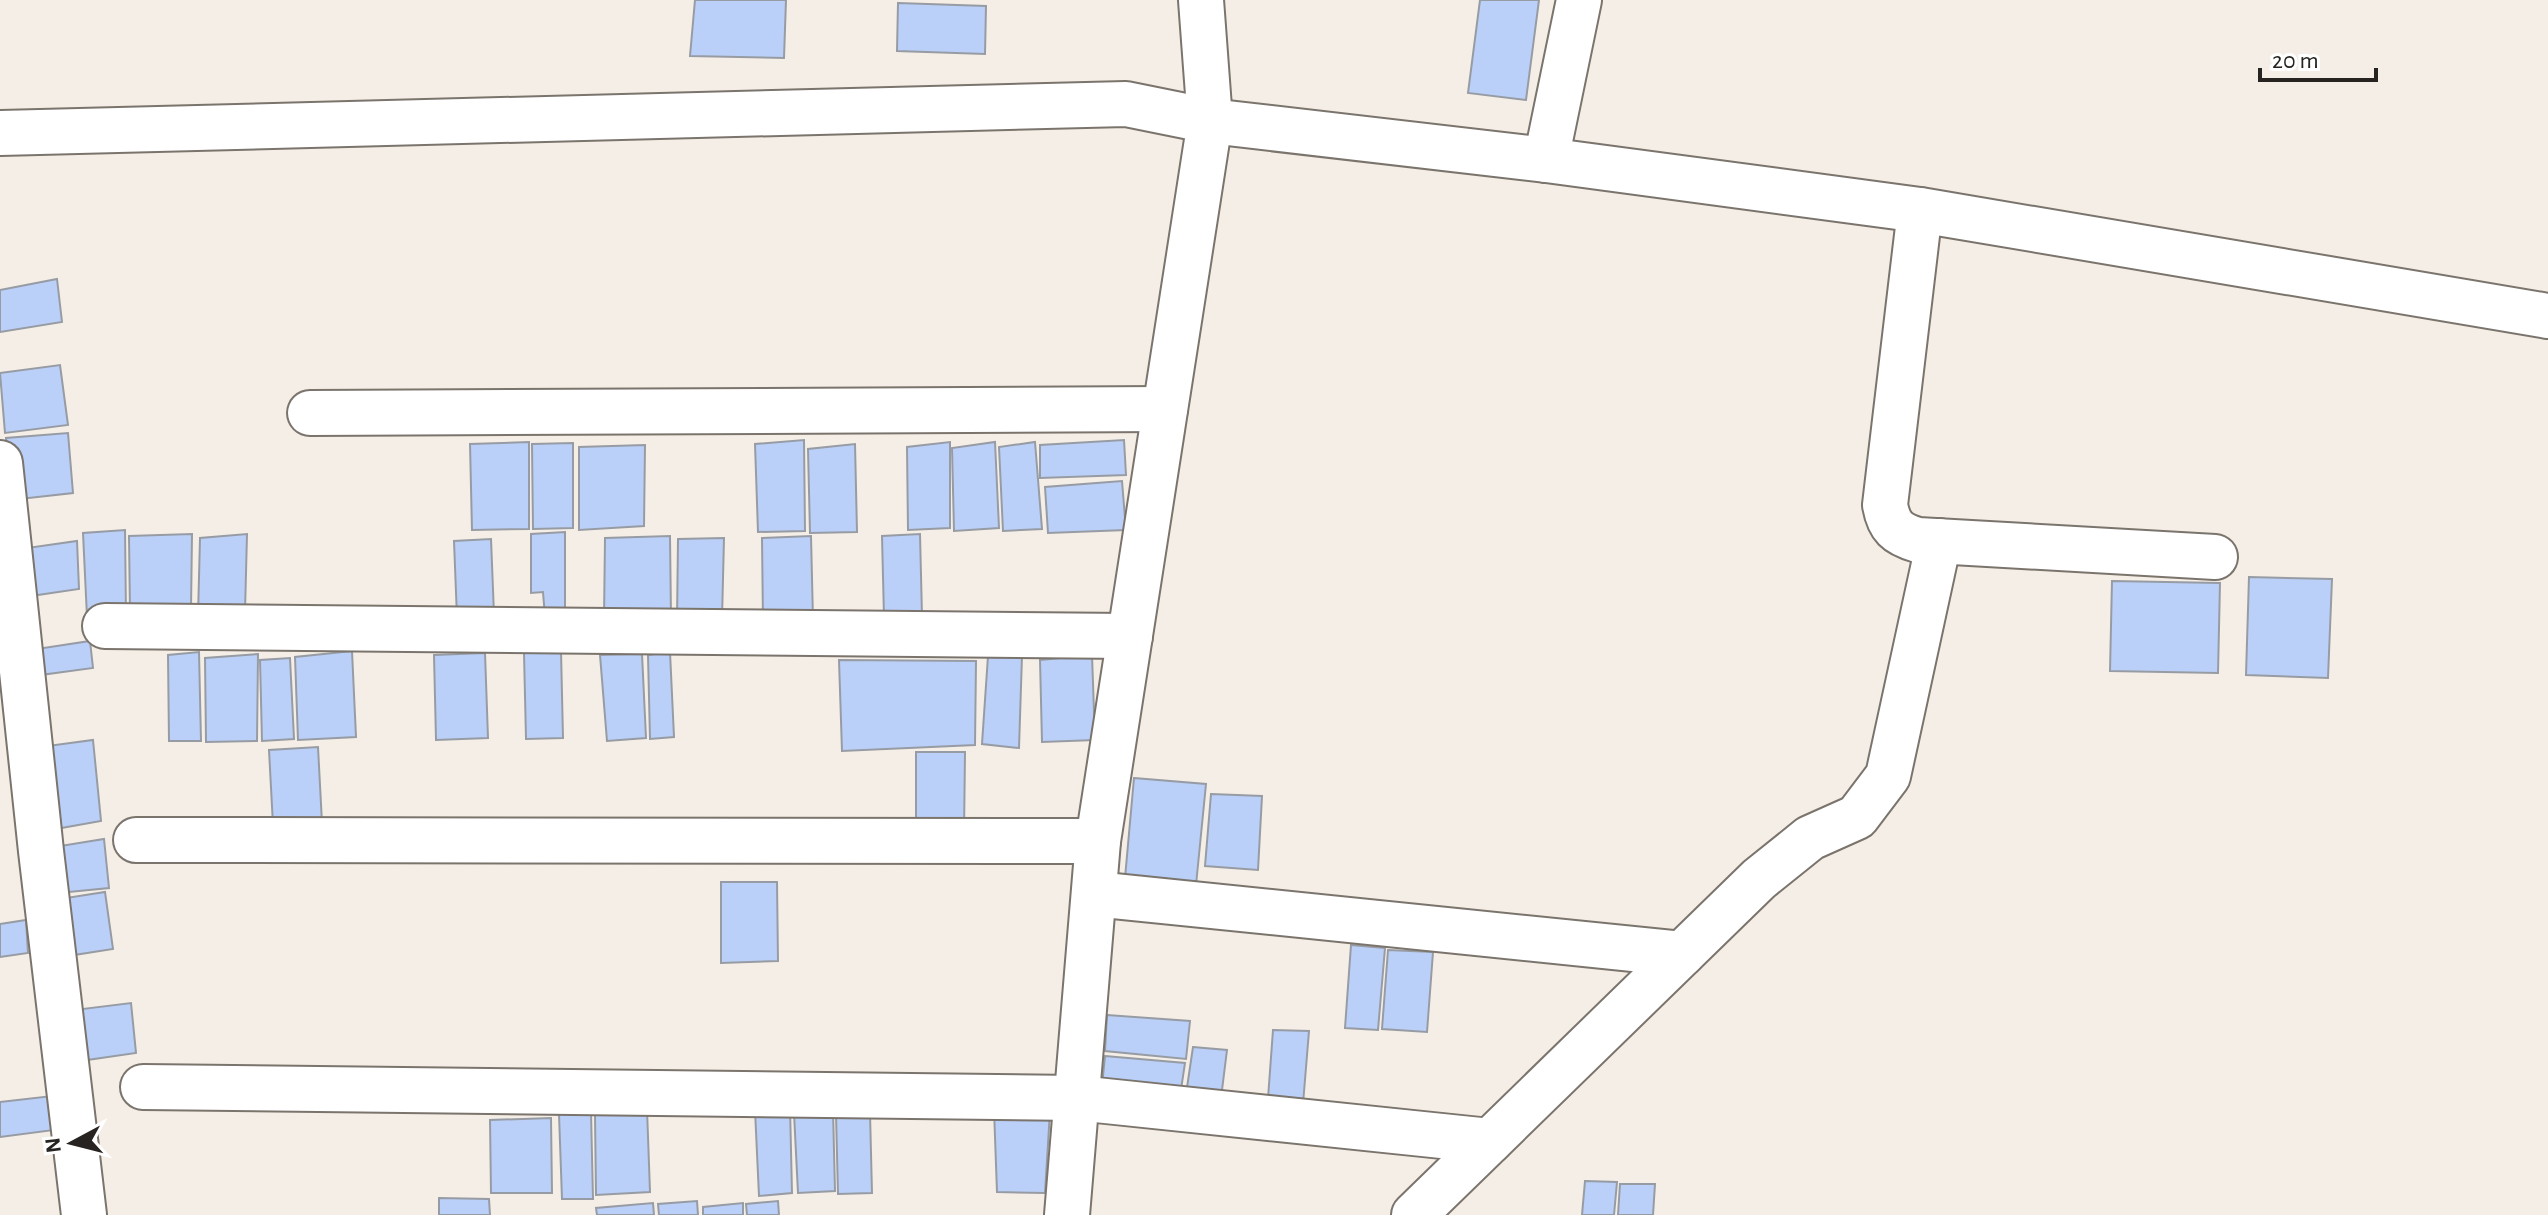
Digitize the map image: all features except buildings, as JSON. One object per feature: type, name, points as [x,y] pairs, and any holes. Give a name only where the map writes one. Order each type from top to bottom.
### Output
[{"type":"street","points":[[1067,1215],[1098,841],[1210,121],[1201,0]]},
{"type":"street","points":[[1546,160],[1579,0]]},
{"type":"street","points":[[0,133],[1126,104],[1210,121],[1546,160],[1920,210],[2548,316]]},
{"type":"street","points":[[1920,210],[1885,505],[1889,522],[1900,535],[1918,540],[2215,557]]},
{"type":"street","points":[[310,413],[1165,409]]},
{"type":"street","points":[[0,463],[84,1215]]},
{"type":"street","points":[[1414,1215],[1759,879],[1810,838],[1857,817],[1888,776],[1939,541]]},
{"type":"street","points":[[105,626],[1130,636]]},
{"type":"street","points":[[136,840],[1098,841]]},
{"type":"street","points":[[1094,894],[1682,954]]},
{"type":"street","points":[[143,1087],[1077,1098],[1490,1141]]}]
